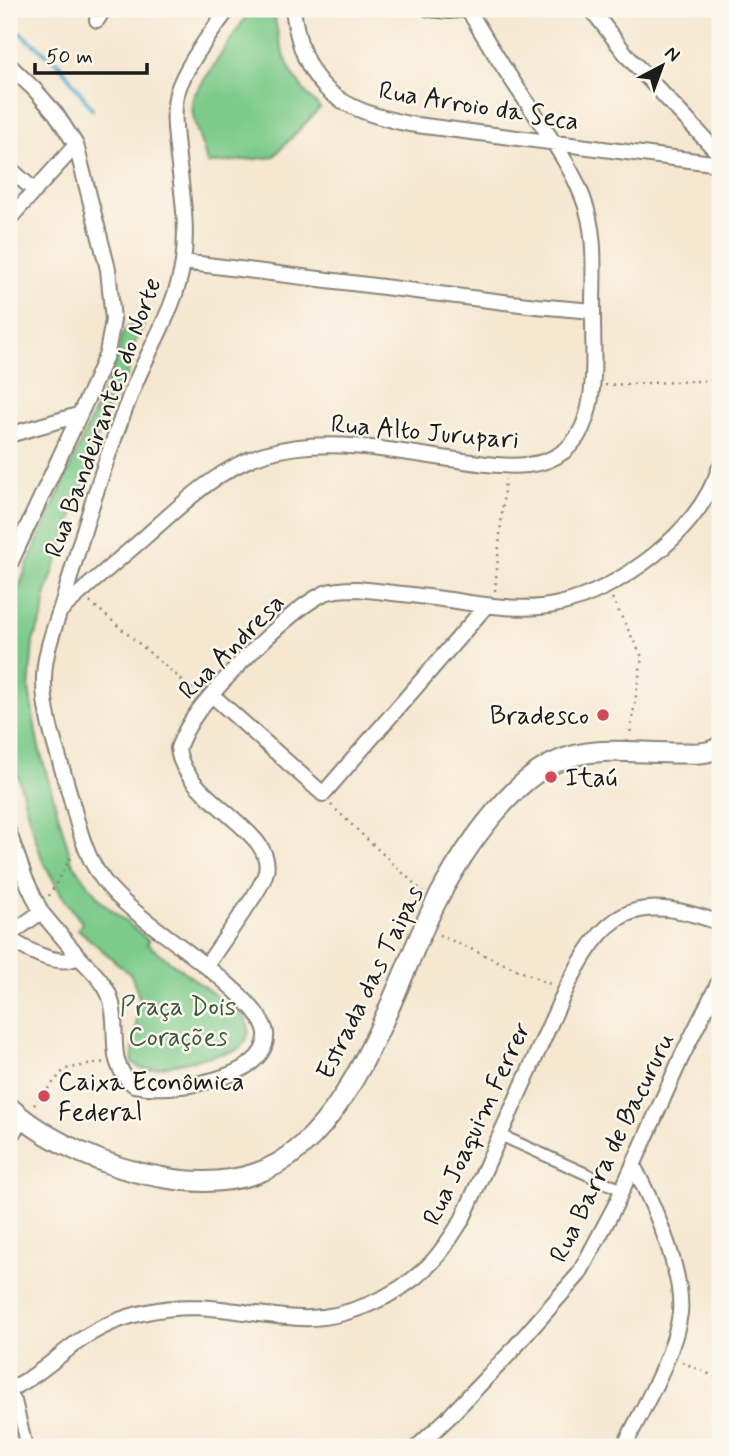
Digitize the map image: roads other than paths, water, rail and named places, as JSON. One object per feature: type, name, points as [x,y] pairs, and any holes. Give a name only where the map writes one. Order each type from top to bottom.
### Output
[{"type":"main road","name":"Estrada das Taipas","points":[[15,1112],[39,1130],[78,1150],[140,1174],[191,1183],[216,1181],[254,1174],[282,1162],[320,1127],[358,1074],[435,903],[463,856],[496,811],[532,775],[562,757],[582,753],[695,753],[718,750]]},
{"type":"street","name":"Rua Bandeirantes do Norte","points":[[206,966],[135,912],[109,886],[92,863],[53,741],[45,695],[48,650],[104,469],[136,380],[170,304],[183,262],[183,198],[175,117],[178,92],[228,9]]},
{"type":"street","name":"Rua Arroio da Seca","points":[[293,9],[297,36],[306,61],[323,86],[352,108],[409,124],[720,164]]},
{"type":"street","points":[[429,9],[468,9]]},
{"type":"street","name":"Rua Alto Jurupari","points":[[59,612],[179,507],[229,469],[264,454],[287,448],[348,446],[506,466],[541,463],[556,456],[569,445],[586,421],[594,385],[594,259],[588,213],[582,196],[553,142],[468,9]]},
{"type":"street","points":[[591,9],[629,58],[720,155]]},
{"type":"street","points":[[9,65],[56,114],[76,145],[108,270],[113,320],[107,353],[9,566]]},
{"type":"street","points":[[9,219],[76,145]]},
{"type":"street","points":[[9,168],[35,191]]},
{"type":"street","points":[[183,262],[593,311]]},
{"type":"street","points":[[9,435],[78,415]]},
{"type":"street","name":"Rua Andresa","points":[[206,966],[258,889],[266,875],[268,863],[262,848],[244,828],[195,785],[183,769],[178,748],[190,722],[209,698],[280,626],[293,614],[326,593],[357,589],[490,606],[558,604],[606,586],[644,563],[682,530],[707,496],[720,467]]},
{"type":"street","points":[[209,698],[323,794],[490,606]]},
{"type":"street","points":[[9,833],[40,912],[104,985],[110,998],[115,1060],[125,1079],[134,1085],[167,1087],[213,1080],[243,1069],[255,1060],[265,1042],[266,1030],[257,1014],[206,966]]},
{"type":"street","name":"Rua Joaquim Ferrer","points":[[9,1390],[26,1382],[81,1339],[126,1317],[149,1311],[203,1306],[302,1318],[331,1317],[383,1297],[409,1282],[427,1268],[462,1220],[565,990],[592,942],[613,920],[627,913],[650,909],[675,910],[720,923]]},
{"type":"street","points":[[40,912],[9,937],[57,960],[66,961],[79,957]]},
{"type":"street","name":"Rua Barra de Bacururu","points":[[417,1447],[456,1410],[565,1291],[593,1250],[720,980]]},
{"type":"street","points":[[9,1140],[15,1112]]},
{"type":"street","points":[[500,1135],[622,1190]]},
{"type":"street","points":[[624,1447],[667,1356],[680,1312],[670,1253],[653,1207],[633,1165]]},
{"type":"street","points":[[9,1390],[16,1401],[27,1447]]},
{"type":"waterway","points":[[9,24],[60,65],[92,109]]},
{"type":"place","name":"Bradesco","points":[[603,715]]},
{"type":"place","name":"Itaú","points":[[551,777]]},
{"type":"place","name":"Caixa Econômica Federal","points":[[44,1096]]},
{"type":"park label","name":"Praça Dois Corações","points":[[178,1021]]}]
